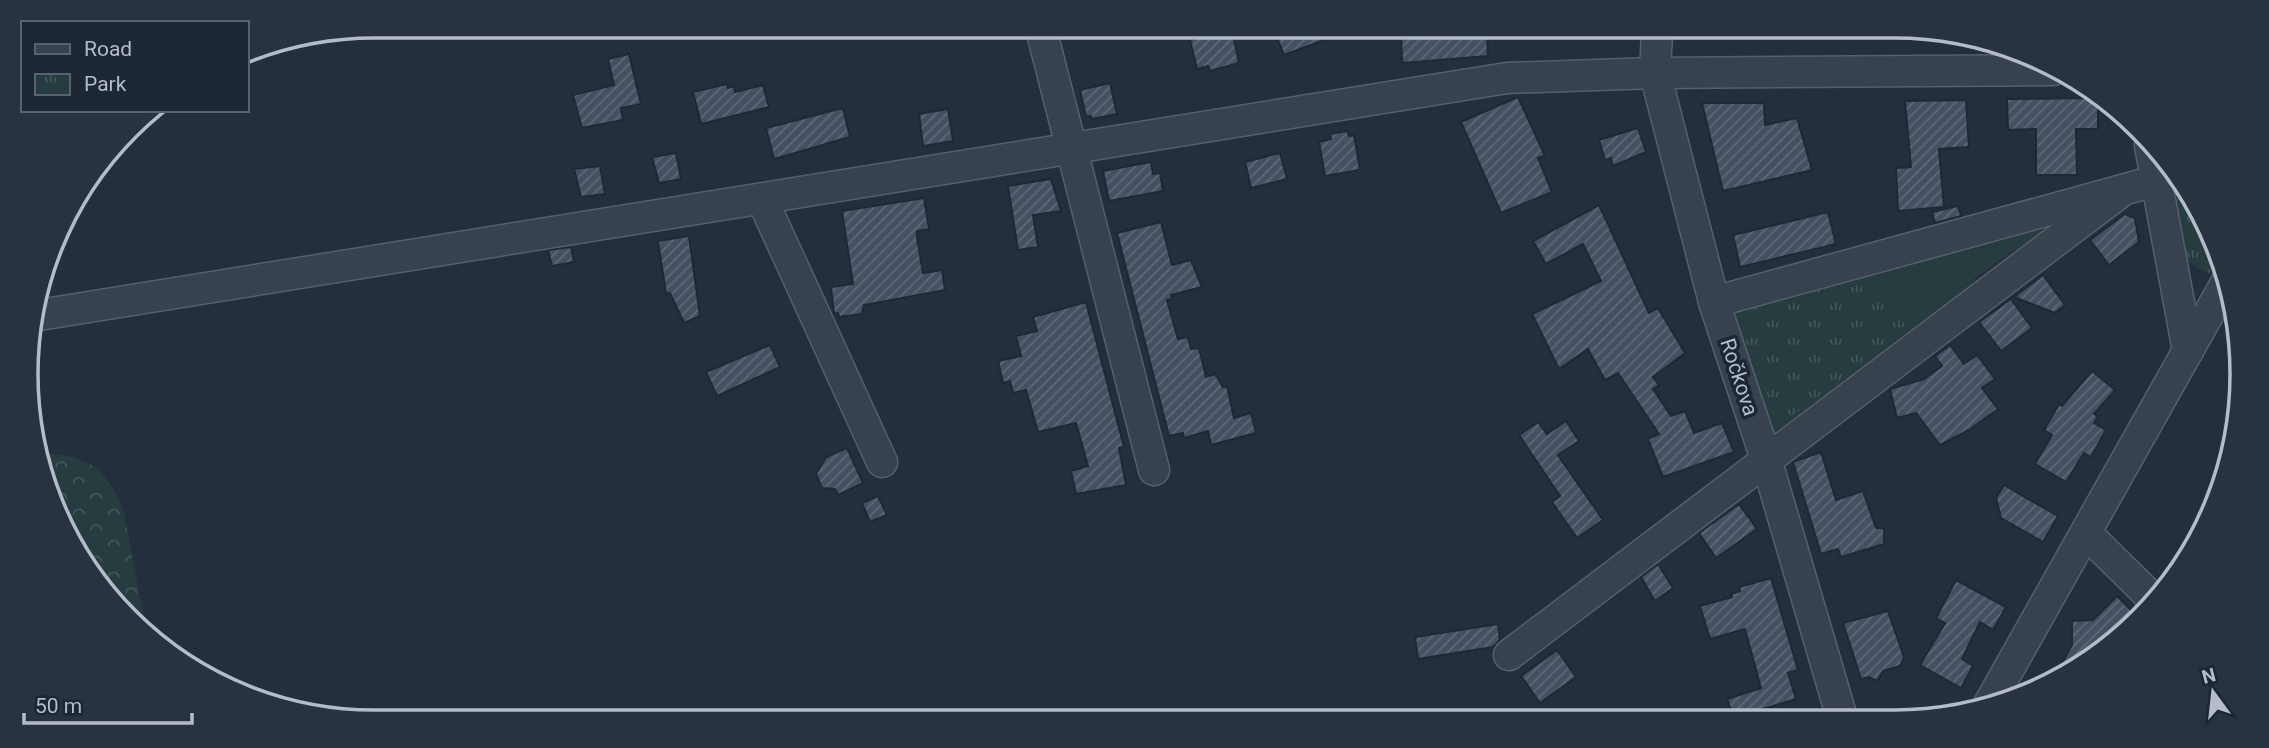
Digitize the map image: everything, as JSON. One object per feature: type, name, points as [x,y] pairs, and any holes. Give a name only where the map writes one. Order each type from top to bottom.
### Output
[{"type":"street","points":[[1043,38],[1154,470]]},
{"type":"street","name":"Ročkova","points":[[1657,38],[1655,73],[1714,302],[1766,459],[1839,710]]},
{"type":"street","points":[[44,314],[1507,78],[1655,73],[2037,70]]},
{"type":"street","points":[[2152,159],[2188,351]]},
{"type":"street","points":[[1714,302],[2155,181]]},
{"type":"street","points":[[1509,655],[2122,191]]},
{"type":"street","points":[[762,199],[882,462]]},
{"type":"street","points":[[1999,693],[2220,293]]},
{"type":"street","points":[[2087,534],[2148,594]]},
{"type":"green space","points":[[2174,188],[2205,246],[2213,266],[2209,274],[2189,263],[2185,256]]},
{"type":"green space","points":[[2069,212],[2027,252],[2014,250],[1974,279],[1974,292],[1776,435],[1771,433],[1728,313],[1914,254],[1921,261],[1992,241]]},
{"type":"green space","points":[[1875,274],[1912,327],[1784,422],[1772,418],[1737,320],[1741,312]]},
{"type":"green space","points":[[48,454],[80,459],[100,471],[123,508],[144,618],[108,578],[83,542],[56,482]]},
{"type":"building","points":[[1234,38],[1239,63],[1210,71],[1208,66],[1197,69],[1190,40]]},
{"type":"building","points":[[1277,38],[1330,38],[1284,55]]},
{"type":"building","points":[[1401,38],[1487,38],[1488,56],[1402,63]]},
{"type":"building","points":[[629,54],[641,104],[621,108],[623,120],[582,128],[573,95],[614,85],[608,59]]},
{"type":"building","points":[[1110,83],[1117,114],[1092,119],[1091,116],[1086,117],[1080,90]]},
{"type":"building","points":[[727,84],[728,88],[734,86],[735,92],[763,85],[769,107],[701,124],[693,92]]},
{"type":"building","points":[[1518,97],[1545,156],[1538,158],[1552,192],[1501,213],[1461,122]]},
{"type":"building","points":[[2085,98],[2098,107],[2098,129],[2076,129],[2077,175],[2036,175],[2036,129],[2008,130],[2007,99]]},
{"type":"building","points":[[1966,100],[1969,147],[1939,149],[1944,207],[1898,211],[1896,168],[1911,167],[1905,101]]},
{"type":"building","points":[[1702,103],[1764,103],[1765,125],[1797,118],[1812,170],[1723,191]]},
{"type":"building","points":[[843,108],[850,137],[774,159],[766,128]]},
{"type":"building","points":[[948,109],[953,141],[923,146],[919,114]]},
{"type":"building","points":[[1638,128],[1646,152],[1613,166],[1611,158],[1605,160],[1599,140]]},
{"type":"building","points":[[1347,131],[1349,136],[1354,135],[1360,170],[1325,176],[1319,142],[1331,139],[1330,134]]},
{"type":"building","points":[[676,153],[681,179],[659,183],[652,157]]},
{"type":"building","points":[[1280,153],[1287,179],[1251,188],[1245,162]]},
{"type":"building","points":[[1151,162],[1153,174],[1160,173],[1163,191],[1109,201],[1103,171]]},
{"type":"building","points":[[600,166],[605,194],[581,197],[574,169]]},
{"type":"building","points":[[1051,179],[1061,211],[1033,215],[1038,247],[1018,250],[1008,186]]},
{"type":"building","points":[[924,198],[929,229],[917,231],[923,273],[942,270],[945,290],[864,305],[862,314],[839,317],[838,313],[834,314],[831,287],[853,284],[842,211]]},
{"type":"building","points":[[1599,205],[1649,313],[1658,308],[1685,353],[1653,377],[1659,385],[1653,389],[1671,416],[1685,411],[1694,433],[1722,423],[1734,452],[1663,477],[1648,439],[1659,434],[1618,373],[1605,380],[1588,349],[1559,369],[1532,314],[1601,281],[1583,244],[1546,264],[1533,241]]},
{"type":"building","points":[[1958,206],[1961,216],[1935,223],[1932,212]]},
{"type":"building","points":[[1828,212],[1836,244],[1740,267],[1733,235]]},
{"type":"building","points":[[2125,214],[2135,218],[2139,242],[2109,265],[2090,240]]},
{"type":"building","points":[[1161,222],[1172,265],[1191,260],[1202,287],[1171,295],[1172,299],[1167,300],[1178,339],[1188,337],[1191,349],[1199,348],[1206,377],[1215,374],[1223,387],[1227,386],[1234,418],[1251,413],[1256,433],[1211,445],[1208,431],[1184,438],[1183,433],[1169,436],[1117,233]]},
{"type":"building","points":[[689,236],[700,316],[684,323],[670,293],[666,294],[658,241]]},
{"type":"building","points":[[571,247],[574,262],[552,266],[548,250]]},
{"type":"building","points":[[2043,275],[2065,305],[2055,313],[2014,297]]},
{"type":"building","points":[[2011,299],[2032,328],[2001,351],[1979,322]]},
{"type":"building","points":[[1086,302],[1124,447],[1119,448],[1126,485],[1076,494],[1071,471],[1088,466],[1076,423],[1038,432],[1026,390],[1013,393],[1010,381],[1003,383],[998,361],[1021,356],[1016,336],[1037,331],[1033,317]]},
{"type":"building","points":[[770,345],[780,367],[717,396],[706,372]]},
{"type":"building","points":[[1950,345],[1964,364],[1977,355],[1995,379],[1982,388],[1998,409],[1969,430],[1940,445],[1916,413],[1897,418],[1890,389],[1924,379],[1942,366],[1935,356]]},
{"type":"building","points":[[2092,371],[2115,390],[2094,414],[2098,416],[2094,423],[2106,430],[2091,457],[2084,453],[2066,482],[2035,464],[2052,435],[2044,430],[2059,404],[2062,406]]},
{"type":"building","points":[[1566,421],[1579,441],[1558,455],[1603,520],[1577,538],[1552,502],[1560,496],[1519,435],[1538,422],[1547,434]]},
{"type":"building","points":[[847,448],[863,483],[838,495],[835,489],[822,488],[816,474],[826,457]]},
{"type":"building","points":[[1821,452],[1836,500],[1863,491],[1876,528],[1884,528],[1884,544],[1841,557],[1838,549],[1821,554],[1793,462]]},
{"type":"building","points":[[2004,485],[2058,516],[2043,542],[2001,518],[1996,498]]},
{"type":"building","points":[[878,496],[887,515],[870,522],[862,503]]},
{"type":"building","points":[[1739,504],[1757,529],[1716,558],[1699,533]]},
{"type":"building","points":[[1658,564],[1673,588],[1655,601],[1641,577]]},
{"type":"building","points":[[1771,578],[1798,670],[1788,673],[1796,699],[1760,710],[1731,710],[1727,699],[1761,688],[1745,629],[1710,639],[1700,606],[1732,597],[1731,594],[1740,591],[1739,587]]},
{"type":"building","points":[[1956,580],[2006,607],[1993,630],[1980,622],[1962,659],[1973,666],[1961,688],[1920,665],[1945,623],[1936,618]]},
{"type":"building","points":[[2117,596],[2132,611],[2099,640],[2060,666],[2072,645],[2072,621],[2093,620]]},
{"type":"building","points":[[1888,611],[1904,657],[1900,666],[1883,671],[1877,681],[1869,677],[1861,679],[1843,623]]},
{"type":"building","points":[[1498,624],[1500,640],[1493,647],[1418,659],[1415,637]]},
{"type":"building","points":[[1557,650],[1576,677],[1540,703],[1521,676]]}]
